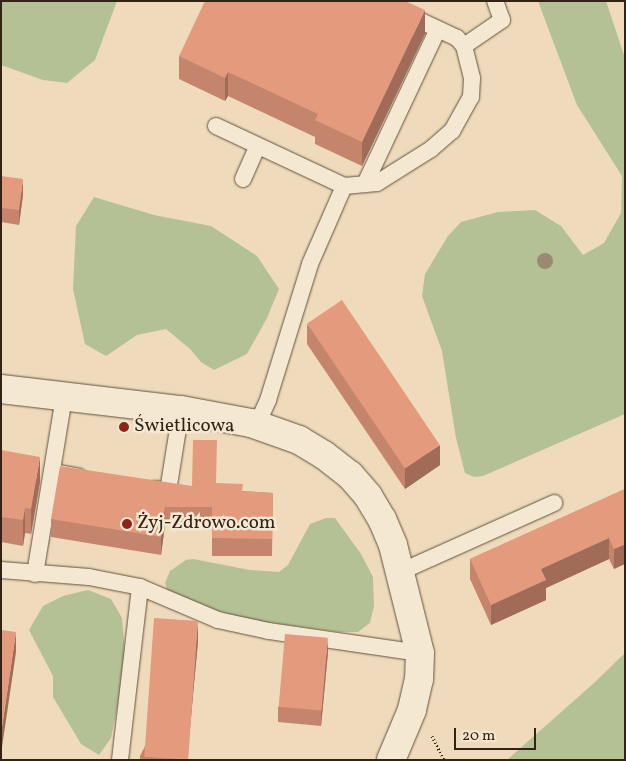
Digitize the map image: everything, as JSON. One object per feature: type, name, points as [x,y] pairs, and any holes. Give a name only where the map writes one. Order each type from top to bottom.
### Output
[{"type":"street","points":[[1,389],[180,410],[257,424],[299,440],[324,454],[350,475],[368,496],[382,519],[393,545],[420,653],[419,679],[412,710],[390,760]]},
{"type":"lane","points":[[216,126],[344,186],[377,183],[431,149],[452,131],[471,97],[472,78],[464,46],[457,38],[378,1]]},
{"type":"lane","points":[[464,46],[502,20],[495,1]]},
{"type":"lane","points":[[365,184],[438,30]]},
{"type":"lane","points":[[243,179],[258,146]]},
{"type":"lane","points":[[257,424],[268,400],[310,264],[344,186]]},
{"type":"lane","points":[[35,574],[64,397]]},
{"type":"lane","points":[[139,486],[168,491],[180,410]]},
{"type":"lane","points":[[52,472],[91,479]]},
{"type":"lane","points":[[400,572],[554,502]]},
{"type":"lane","points":[[1,570],[89,577],[140,587],[218,620],[268,631],[420,653]]},
{"type":"lane","points":[[120,760],[140,587]]},
{"type":"green space","points":[[1,1],[117,1],[95,60],[67,83],[43,80],[1,65]]},
{"type":"green space","points":[[538,1],[606,1],[625,58],[625,414],[483,476],[474,477],[465,473],[456,438],[442,351],[422,296],[425,274],[448,236],[461,222],[498,212],[535,210],[561,226],[583,255],[604,243],[621,213],[622,176],[577,105]]},
{"type":"green space","points":[[94,197],[154,215],[211,226],[257,256],[279,289],[267,318],[247,354],[214,370],[201,362],[190,349],[166,329],[137,335],[106,356],[85,344],[73,289],[76,226]]},
{"type":"green space","points":[[326,518],[335,518],[361,554],[373,577],[374,606],[370,623],[358,632],[339,632],[251,620],[211,609],[168,592],[165,583],[170,571],[186,560],[193,559],[250,570],[279,572],[288,565],[310,524]]},
{"type":"green space","points":[[88,590],[111,599],[122,618],[126,663],[111,738],[99,755],[81,744],[53,697],[53,676],[29,630],[43,606],[63,596]]},
{"type":"green space","points":[[625,653],[625,760],[507,760],[594,683]]},
{"type":"building","points":[[205,1],[405,1],[425,10],[362,142],[315,120],[318,114],[228,72],[225,78],[179,56]]},
{"type":"building","points":[[1,176],[23,179],[19,210],[1,208]]},
{"type":"building","points":[[342,300],[440,445],[405,469],[307,323]]},
{"type":"building","points":[[193,440],[217,440],[216,483],[243,484],[242,491],[273,493],[272,539],[212,538],[212,507],[165,507],[161,537],[51,519],[60,466],[192,486]]},
{"type":"building","points":[[1,450],[40,457],[31,509],[25,508],[23,520],[1,517]]},
{"type":"building","points":[[625,489],[625,544],[614,549],[609,538],[541,569],[546,580],[491,605],[470,559]]},
{"type":"building","points":[[154,618],[198,621],[188,760],[144,757]]},
{"type":"building","points":[[1,630],[16,632],[1,734]]},
{"type":"building","points":[[285,634],[328,638],[321,710],[279,707]]},
{"type":"place","name":"Świetlicowa","points":[[124,427]]},
{"type":"place","name":"Żyj-Zdrowo.com","points":[[127,524]]}]
